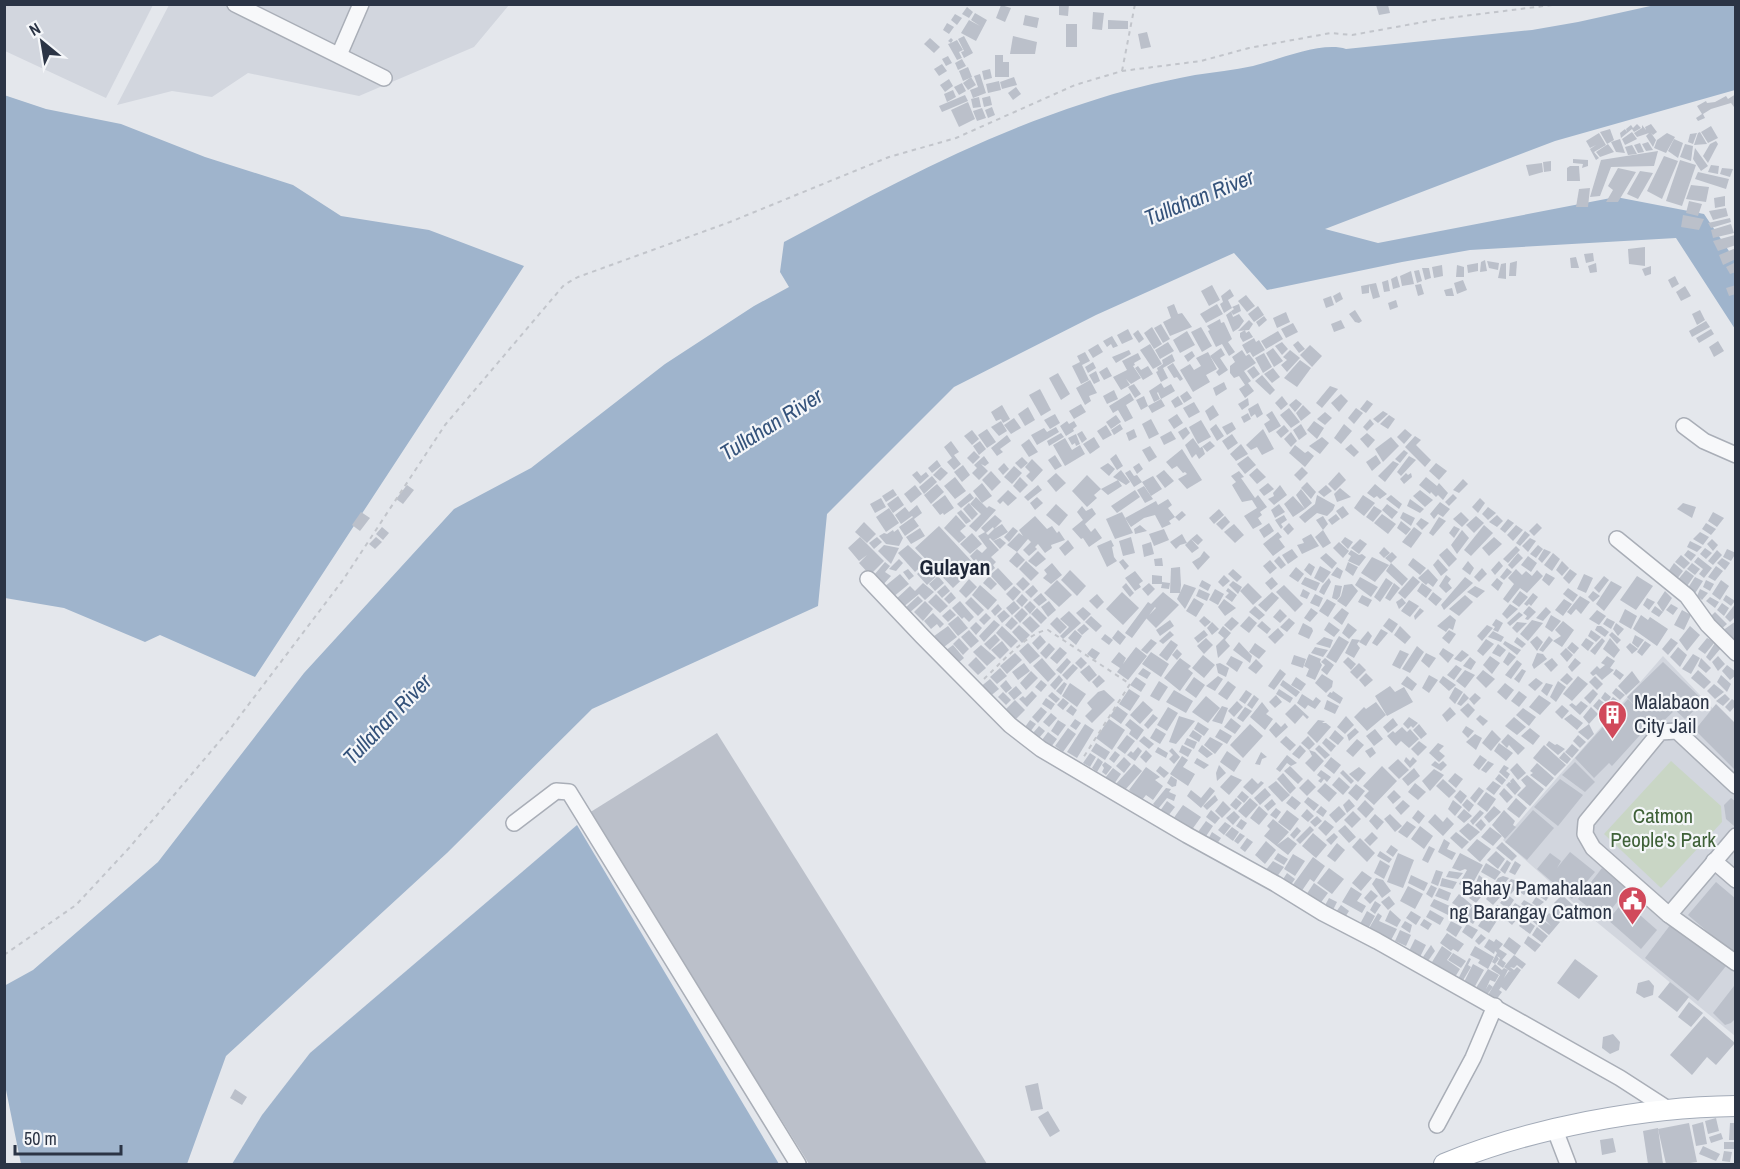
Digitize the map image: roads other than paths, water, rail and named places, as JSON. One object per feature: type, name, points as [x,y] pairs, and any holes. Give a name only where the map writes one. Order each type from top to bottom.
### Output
[{"type":"main road","points":[[1444,1164],[1511,1141],[1555,1130],[1668,1109],[1736,1106]]},
{"type":"street","points":[[235,4],[384,78]]},
{"type":"street","points":[[339,55],[361,4]]},
{"type":"street","points":[[1684,426],[1704,441],[1736,455]]},
{"type":"street","points":[[1617,539],[1687,596],[1708,625],[1736,653]]},
{"type":"street","points":[[868,579],[974,690],[1010,725],[1041,749],[1323,913],[1495,1006],[1620,1078],[1668,1109]]},
{"type":"street","points":[[1736,786],[1677,731],[1660,732],[1586,822],[1585,834],[1593,848],[1669,915],[1736,963]]},
{"type":"street","points":[[514,824],[556,791],[569,792],[798,1164]]},
{"type":"street","points":[[1669,915],[1736,836]]},
{"type":"street","points":[[1714,861],[1736,880]]},
{"type":"street","points":[[1437,1125],[1473,1058],[1495,1006]]},
{"type":"street","points":[[1555,1130],[1568,1164]]},
{"type":"water","name":"Tullahan River","points":[[1655,5],[1735,5],[1735,90],[1555,141],[1325,229],[1378,243],[1616,197],[1704,214],[1735,260],[1735,329],[1676,238],[1470,250],[1267,290],[1234,253],[1096,315],[954,387],[827,514],[818,606],[592,709],[447,853],[226,1056],[187,1164],[21,1164],[5,1085],[4,986],[33,970],[158,862],[304,673],[454,509],[531,468],[665,364],[754,306],[789,287],[780,272],[784,242],[894,184],[969,148],[1046,117],[1125,91],[1195,75],[1253,66],[1325,47],[1346,49],[1532,30]]},
{"type":"water","points":[[4,95],[46,109],[121,124],[205,157],[293,185],[341,216],[429,230],[524,266],[255,677],[160,635],[145,642],[64,608],[5,598]]},
{"type":"water","points":[[577,825],[779,1164],[232,1164],[262,1115],[310,1053]]},
{"type":"place","name":"Malabaon City Jail","points":[[1613,740]]},
{"type":"place","name":"Bahay Pamahalaan ng Barangay Catmon","points":[[1633,926]]},
{"type":"district","name":"Gulayan","points":[[955,567]]},
{"type":"park label","name":"Catmon People's Park","points":[[1663,828]]}]
